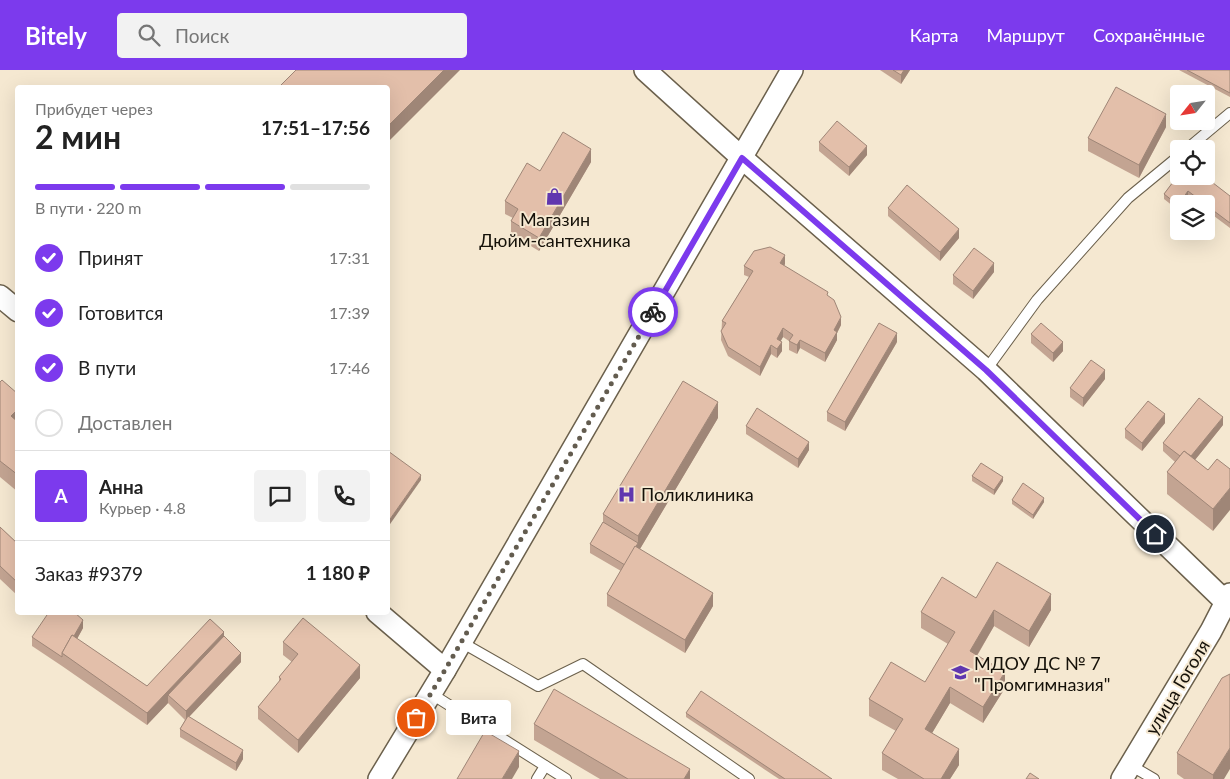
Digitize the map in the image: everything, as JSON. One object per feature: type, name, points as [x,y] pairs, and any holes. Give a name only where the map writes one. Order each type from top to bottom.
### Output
[{"type":"street","points":[[645,70],[742,158],[986,370],[1229,601]]},
{"type":"street","points":[[379,779],[445,670],[792,70]]},
{"type":"street","points":[[0,296],[15,308]]},
{"type":"street","name":"улица Гоголя","points":[[1126,772],[1229,601]]},
{"type":"street","points":[[381,615],[445,670]]},
{"type":"lane","points":[[1198,140],[1230,113]]},
{"type":"lane","points":[[986,370],[1037,300],[1128,198],[1170,163]]},
{"type":"lane","points":[[461,642],[538,686],[583,664],[749,779]]},
{"type":"lane","points":[[430,693],[566,779]]},
{"type":"lane","points":[[538,779],[545,766]]},
{"type":"lane","points":[[727,779],[734,769]]},
{"type":"lane","points":[[1126,772],[1154,779]]},
{"type":"building","points":[[296,70],[444,70],[390,124],[390,85],[281,85]]},
{"type":"building","points":[[893,70],[904,70],[901,75]]},
{"type":"building","points":[[1187,70],[1230,70],[1230,93]]},
{"type":"building","points":[[1116,87],[1166,114],[1139,165],[1088,138]]},
{"type":"building","points":[[837,121],[867,146],[849,167],[819,142]]},
{"type":"building","points":[[563,132],[591,149],[539,238],[511,221],[518,209],[505,201],[527,163],[540,171]]},
{"type":"building","points":[[1215,184],[1230,196],[1230,223],[1215,212],[1215,195],[1193,195],[1188,191],[1185,195],[1170,195],[1170,199],[1164,194],[1171,185]]},
{"type":"building","points":[[907,185],[959,229],[940,252],[888,208]]},
{"type":"building","points":[[770,247],[785,255],[780,263],[828,292],[827,295],[834,300],[841,317],[834,330],[837,332],[825,353],[800,340],[797,345],[789,341],[793,335],[783,328],[777,339],[782,342],[777,349],[771,345],[760,367],[728,347],[721,331],[726,323],[722,321],[753,271],[744,266],[754,251]]},
{"type":"building","points":[[974,248],[994,263],[973,291],[953,275]]},
{"type":"building","points":[[879,323],[897,333],[845,422],[827,412]]},
{"type":"building","points":[[1041,323],[1063,342],[1053,353],[1031,334]]},
{"type":"building","points":[[1091,360],[1105,370],[1083,398],[1070,388]]},
{"type":"building","points":[[2,380],[15,391],[15,412],[11,416],[15,419],[15,473],[0,461],[0,382]]},
{"type":"building","points":[[683,381],[718,402],[638,536],[603,514]]},
{"type":"building","points":[[1199,398],[1223,417],[1191,456],[1184,451],[1180,456],[1163,443]]},
{"type":"building","points":[[1148,401],[1165,414],[1142,443],[1125,429]]},
{"type":"building","points":[[757,408],[809,442],[798,459],[746,426]]},
{"type":"building","points":[[1184,451],[1208,470],[1217,459],[1230,469],[1230,488],[1213,509],[1167,472]]},
{"type":"building","points":[[390,452],[421,475],[390,519]]},
{"type":"building","points":[[981,463],[1003,477],[994,490],[972,476]]},
{"type":"building","points":[[1023,483],[1044,498],[1033,515],[1012,500]]},
{"type":"building","points":[[603,522],[638,543],[625,565],[590,544]]},
{"type":"building","points":[[0,527],[15,541],[15,580],[0,566]]},
{"type":"building","points":[[635,546],[713,593],[685,640],[607,594]]},
{"type":"building","name":"МДОУ ДС № 7 \"Промгимназия\"","points":[[997,562],[1051,594],[1029,631],[994,610],[970,651],[1005,672],[983,707],[950,687],[925,729],[959,749],[941,779],[924,779],[882,753],[903,719],[869,699],[891,662],[925,682],[955,632],[921,612],[942,577],[976,598]]},
{"type":"building","points":[[47,615],[77,615],[83,620],[74,636],[72,635],[62,653],[62,657],[32,637]]},
{"type":"building","points":[[303,618],[360,665],[298,740],[258,707],[298,654],[283,642]]},
{"type":"building","points":[[210,619],[224,632],[147,713],[62,653],[72,635],[147,686]]},
{"type":"building","points":[[224,636],[241,653],[186,711],[168,695]]},
{"type":"building","points":[[1230,674],[1230,748],[1213,775],[1177,753],[1222,678]]},
{"type":"building","points":[[554,689],[690,769],[684,779],[628,779],[534,724]]},
{"type":"building","points":[[701,691],[832,779],[785,779],[686,713]]},
{"type":"building","points":[[188,716],[243,750],[236,763],[180,729]]},
{"type":"building","points":[[485,731],[519,751],[502,779],[457,779]]},
{"type":"building","points":[[1030,773],[1039,779],[1026,779]]},
{"type":"way so far","points":[[416,718],[653,312]]},
{"type":"place","name":"Магазин Дюйм-сантехника","points":[[555,196]]},
{"type":"place","name":"Поликлиника","points":[[627,494]]},
{"type":"place","name":"МДОУ ДС № 7 \"Промгимназия\"","points":[[960,673]]},
{"type":"place","name":"Вита","points":[[416,718]]},
{"type":"route","points":[[653,312],[742,158],[986,370],[1155,534]]}]
